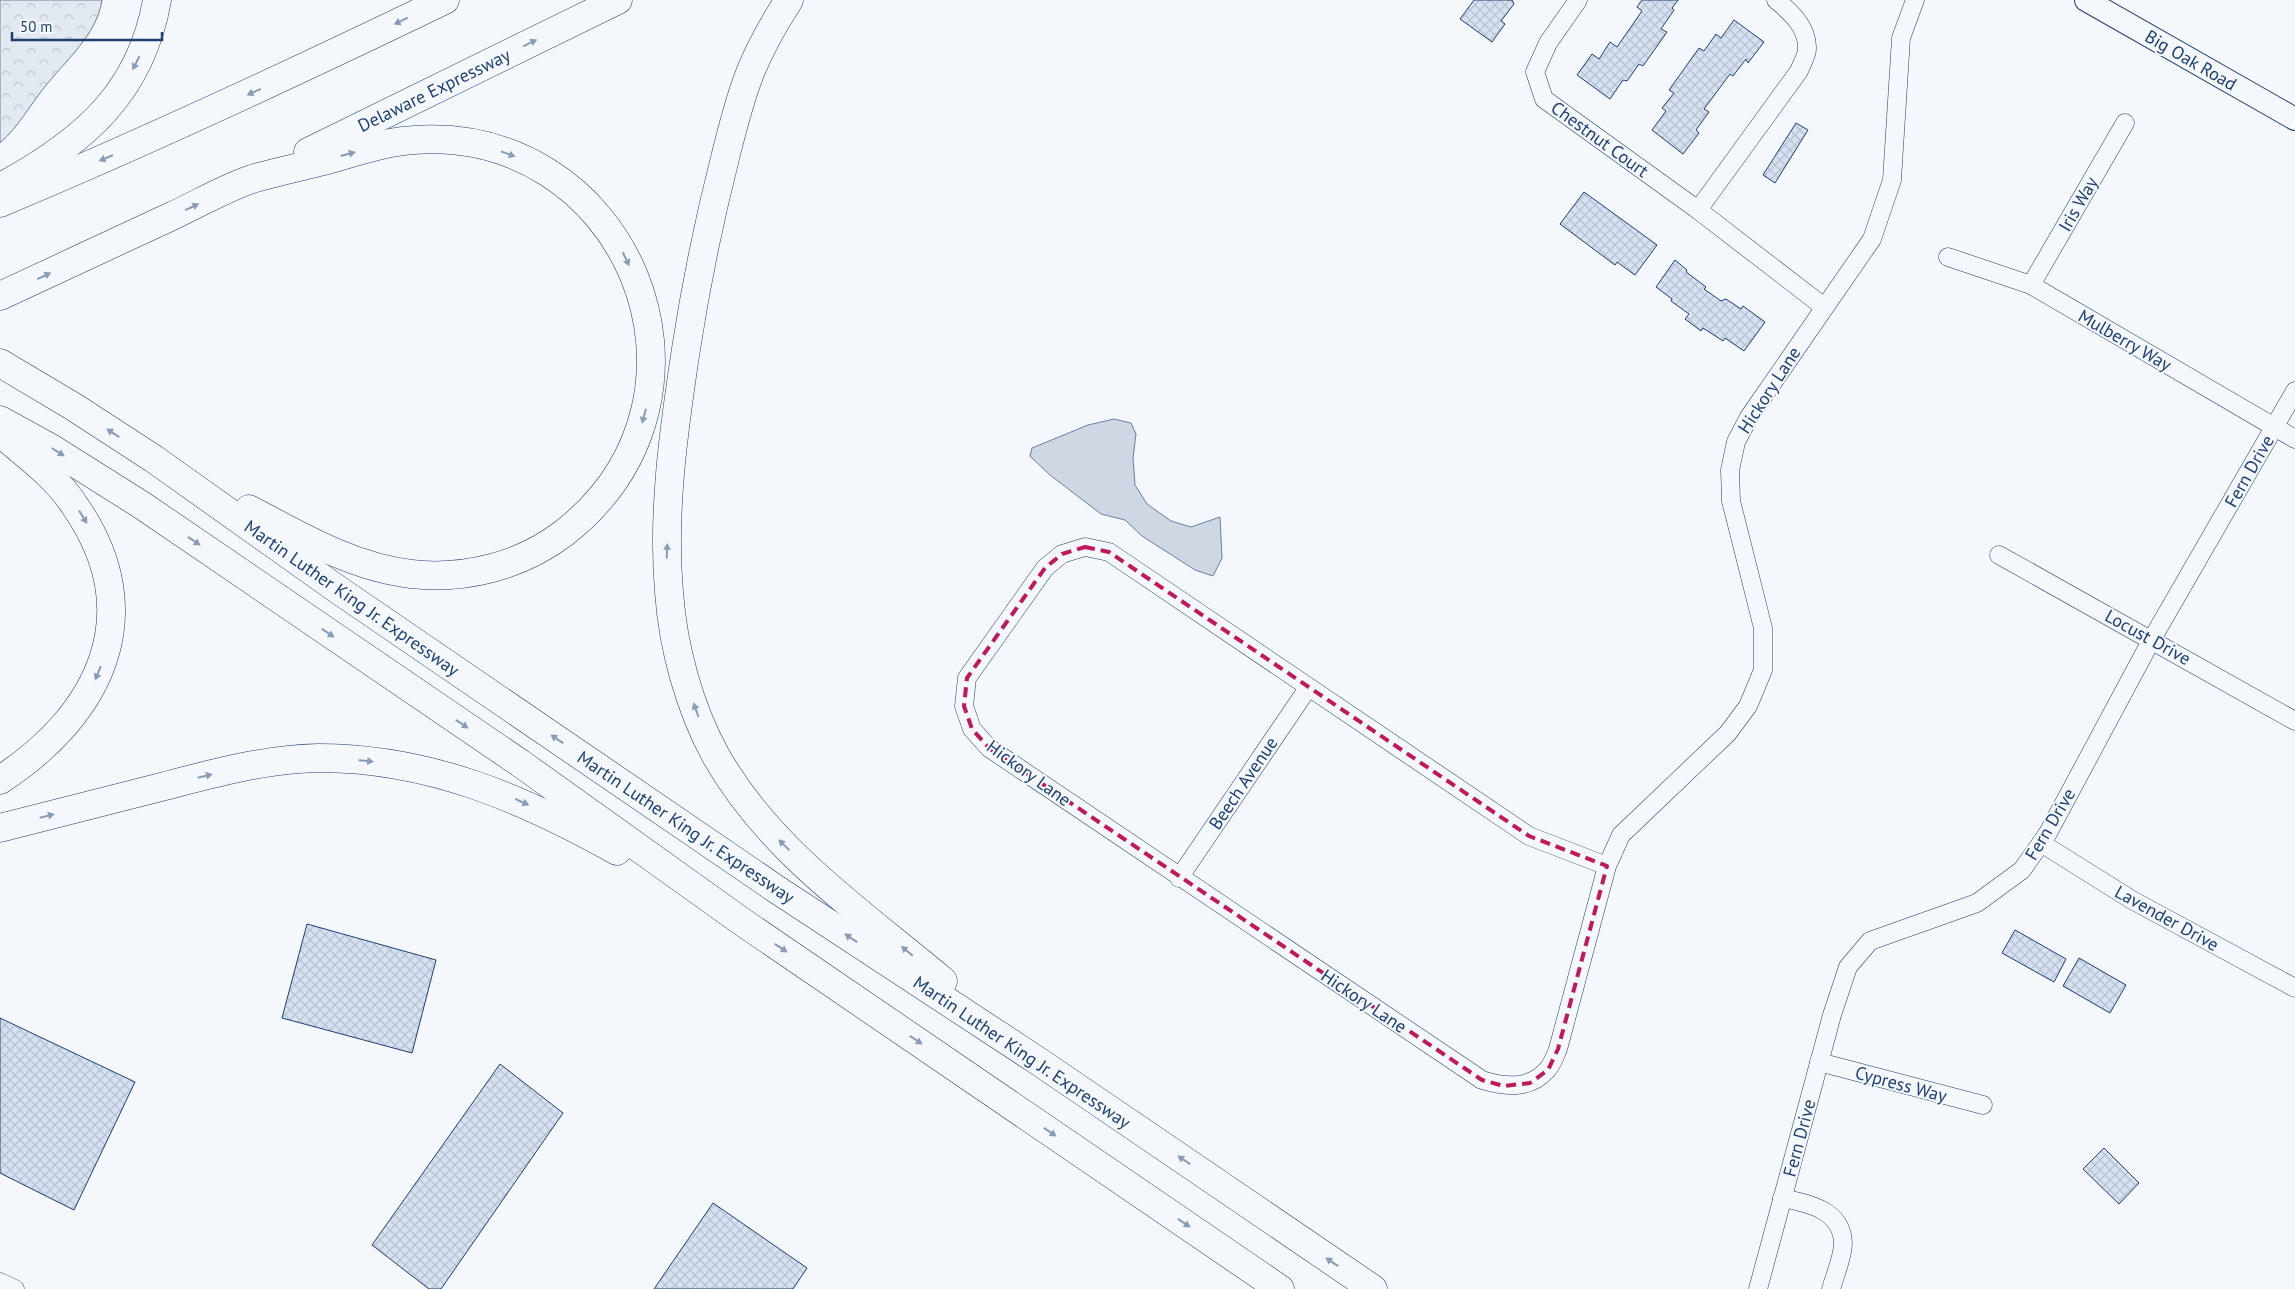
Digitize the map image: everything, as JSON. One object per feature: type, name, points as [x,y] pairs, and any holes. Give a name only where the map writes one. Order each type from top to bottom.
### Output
[{"type":"highway","points":[[0,188],[60,152],[80,137],[112,102],[130,76],[146,42],[157,0]]},
{"type":"highway","points":[[0,203],[125,150],[276,82],[445,0]]},
{"type":"highway","name":"Delaware Expressway","points":[[250,180],[618,0]]},
{"type":"highway","points":[[789,0],[763,44],[740,100],[714,200],[690,324],[676,422],[668,526],[669,595],[680,660],[700,723],[715,754],[732,782],[760,818],[810,869],[1038,1061]]},
{"type":"highway","points":[[0,296],[250,180],[381,145],[403,141],[426,140],[475,145],[499,150],[520,158],[555,176],[571,188],[600,218],[623,252],[640,291],[647,319],[652,355],[650,387],[641,426],[622,468],[594,506],[576,523],[539,550],[520,559],[456,575],[418,574],[387,569],[338,554],[154,459]]},
{"type":"highway","name":"Martin Luther King Jr. Expressway","points":[[0,363],[74,407],[154,459],[337,589],[768,884],[1038,1061],[1372,1289]]},
{"type":"highway","points":[[0,420],[51,448],[140,504],[520,763],[741,921],[1280,1289]]},
{"type":"highway","points":[[0,433],[58,484],[87,524],[104,569],[110,592],[111,614],[106,650],[100,670],[81,705],[53,739],[0,780]]},
{"type":"highway","points":[[0,828],[246,767],[316,758],[411,766],[442,774],[514,799],[594,838],[741,921]]},
{"type":"street","name":"Chestnut Court","points":[[1578,0],[1548,43],[1535,72],[1544,99],[1698,210],[1824,307]]},
{"type":"street","points":[[1698,210],[1799,71],[1807,49],[1804,32],[1793,14],[1776,0]]},
{"type":"street","name":"Hickory Lane","points":[[1607,866],[1529,836],[1109,552],[1085,547],[1062,554],[1045,568],[967,678],[964,706],[972,729],[989,748],[1179,878],[1482,1080],[1504,1086],[1530,1083],[1548,1070],[1558,1049],[1607,866],[1621,835],[1728,733],[1748,706],[1762,670],[1763,628],[1732,501],[1730,470],[1736,442],[1749,417],[1872,239],[1892,180],[1901,38],[1915,0]]},
{"type":"street","name":"Big Oak Road","points":[[2086,0],[2295,119]]},
{"type":"street","name":"Iris Way","points":[[2031,285],[2125,123]]},
{"type":"street","name":"Mulberry Way","points":[[1948,257],[2031,285],[2295,440]]},
{"type":"street","name":"Fern Drive","points":[[1758,1289],[1819,1062],[1848,967],[1870,941],[1978,903],[2022,870],[2041,843],[2152,639],[2295,390]]},
{"type":"street","name":"Locust Drive","points":[[1999,554],[2295,721]]},
{"type":"street","name":"Beech Avenue","points":[[1179,878],[1308,688]]},
{"type":"street","name":"Lavender Drive","points":[[2041,843],[2132,900],[2295,988]]},
{"type":"street","name":"Cypress Way","points":[[1819,1062],[1983,1105]]},
{"type":"street","name":"Fern Drive","points":[[1782,1198],[1808,1204],[1825,1211],[1840,1227],[1843,1244],[1832,1289]]},
{"type":"street","points":[[0,1282],[15,1289]]},
{"type":"highlighted area","points":[[1085,547],[1109,552],[1529,836],[1607,866],[1558,1049],[1548,1070],[1530,1083],[1504,1086],[1482,1080],[1179,878],[989,748],[972,729],[964,706],[967,678],[1045,568],[1062,554]]},
{"type":"green space","points":[[0,0],[102,0],[94,25],[87,36],[43,89],[18,124],[0,143]]},
{"type":"shaded area","points":[[1114,419],[1131,423],[1136,434],[1133,458],[1135,485],[1147,504],[1171,521],[1191,527],[1220,517],[1222,558],[1213,576],[1195,570],[1142,536],[1125,520],[1101,514],[1050,475],[1030,456],[1032,448],[1088,425]]},
{"type":"building","points":[[1474,0],[1512,0],[1514,4],[1501,21],[1505,24],[1492,42],[1460,19]]},
{"type":"building","points":[[1642,0],[1678,0],[1672,8],[1674,10],[1661,29],[1667,32],[1643,66],[1639,64],[1627,81],[1623,80],[1610,99],[1577,75],[1592,54],[1599,59],[1610,42],[1617,47],[1642,11],[1637,7]]},
{"type":"building","points":[[1734,20],[1764,42],[1748,63],[1746,59],[1733,76],[1730,74],[1704,109],[1709,112],[1696,130],[1699,133],[1683,154],[1652,130],[1666,111],[1662,108],[1674,93],[1669,90],[1699,48],[1704,51],[1716,34],[1721,38]]},
{"type":"building","points":[[1796,123],[1808,130],[1775,183],[1763,175]]},
{"type":"building","points":[[1584,192],[1657,245],[1635,275],[1617,262],[1615,265],[1560,224]]},
{"type":"building","points":[[1675,260],[1687,270],[1686,272],[1706,287],[1704,289],[1721,301],[1726,299],[1741,309],[1743,306],[1765,322],[1744,351],[1725,338],[1723,341],[1703,328],[1701,331],[1685,319],[1689,314],[1656,287]]},
{"type":"building","points":[[307,924],[436,960],[412,1053],[282,1018]]},
{"type":"building","points":[[2015,930],[2066,959],[2054,982],[2002,953]]},
{"type":"building","points":[[2079,958],[2126,985],[2110,1013],[2063,986]]},
{"type":"building","points":[[0,1018],[135,1082],[74,1210],[0,1173]]},
{"type":"building","points":[[500,1064],[563,1113],[441,1289],[429,1289],[372,1245]]},
{"type":"building","points":[[2104,1148],[2139,1183],[2119,1204],[2083,1169]]},
{"type":"building","points":[[713,1203],[807,1268],[793,1289],[654,1289]]}]
